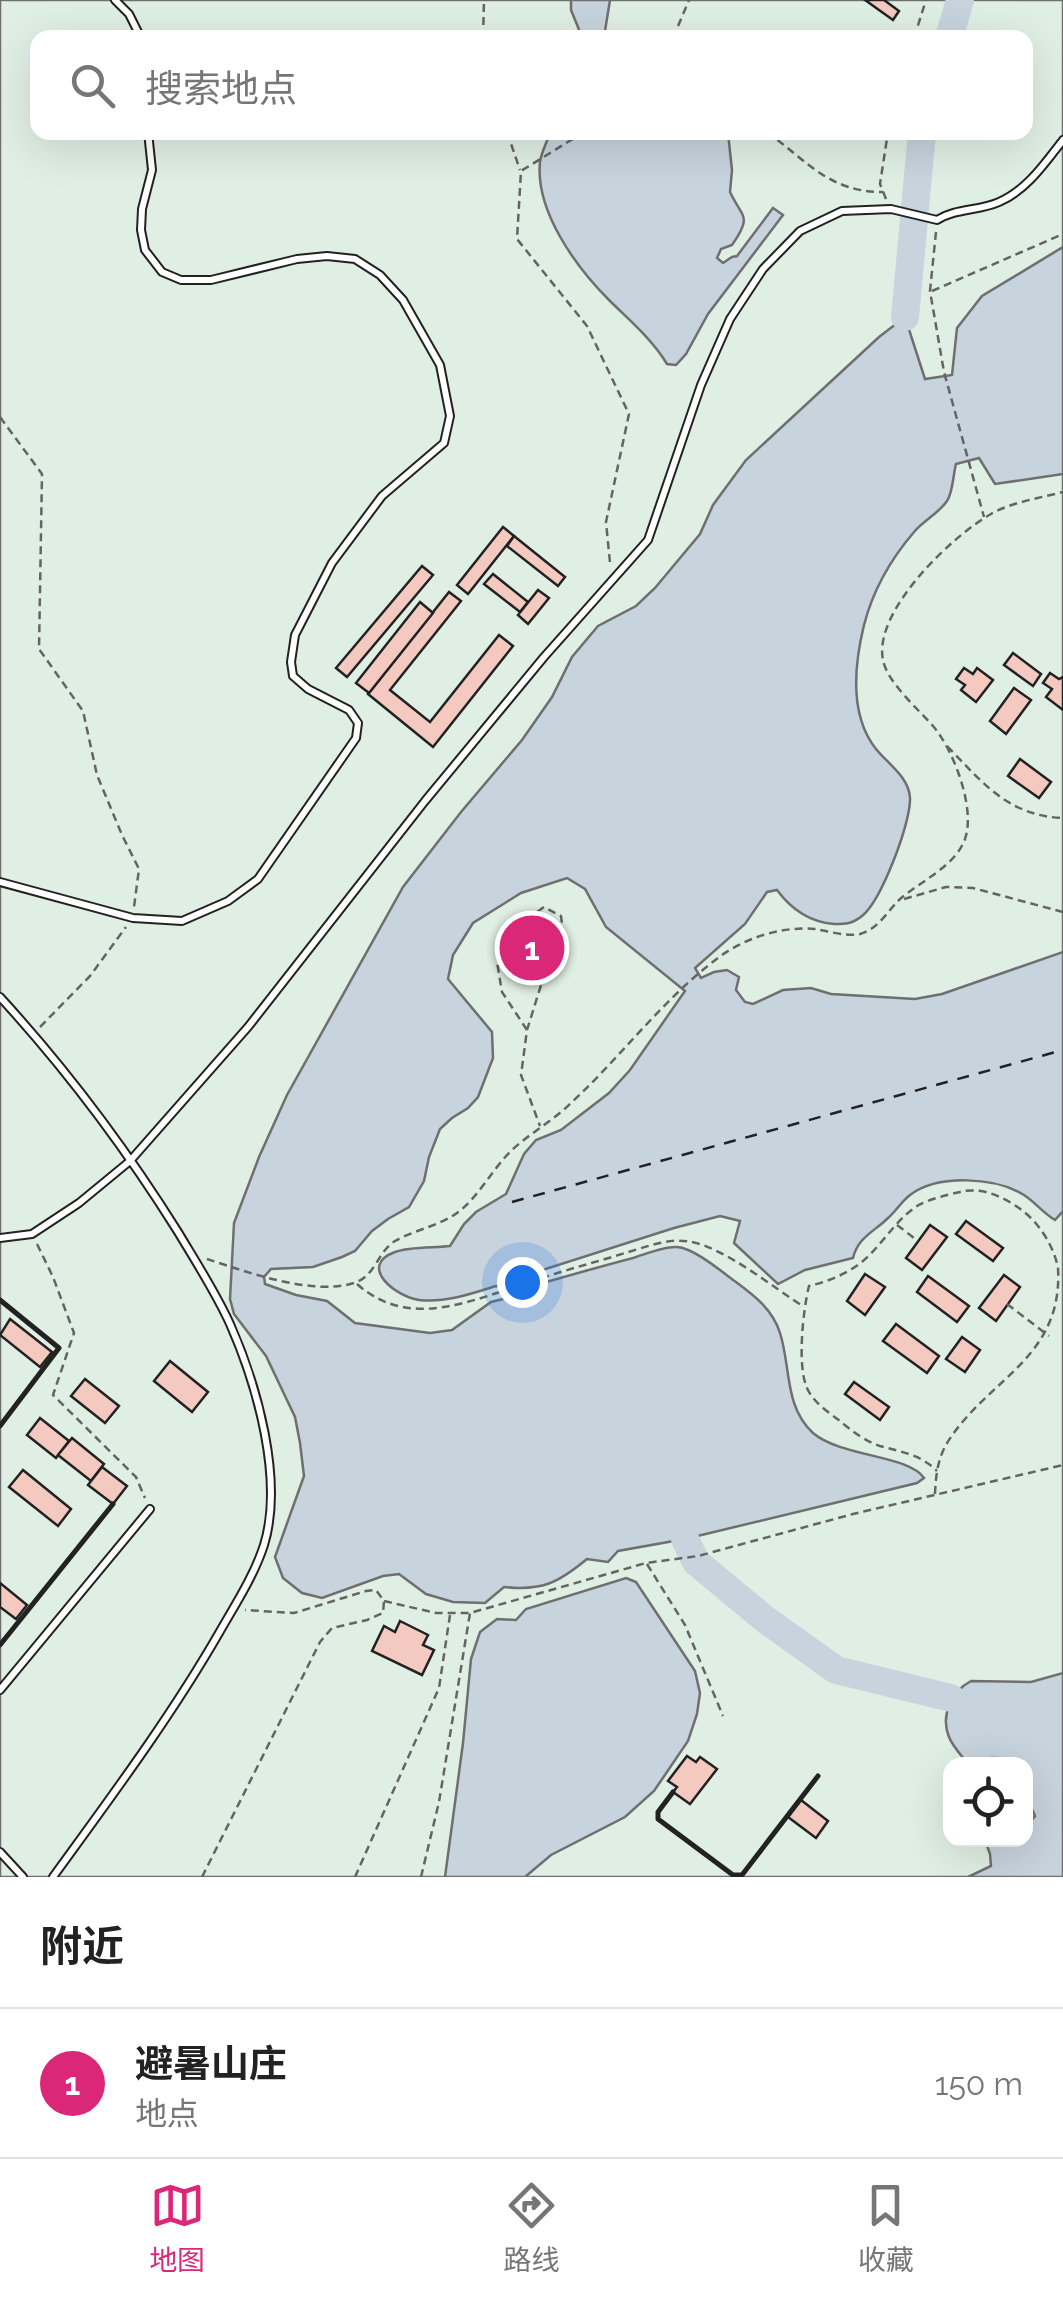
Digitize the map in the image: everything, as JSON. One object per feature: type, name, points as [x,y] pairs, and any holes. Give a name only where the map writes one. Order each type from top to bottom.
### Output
[{"type":"lane","points":[[116,0],[137,30]]},
{"type":"lane","points":[[0,882],[133,918],[182,921],[228,901],[258,879],[356,738],[358,724],[349,710],[308,689],[293,676],[290,662],[295,635],[332,563],[382,496],[444,443],[450,416],[440,365],[403,300],[380,274],[354,259],[297,259],[211,280],[180,280],[162,272],[146,250],[141,230],[152,170],[149,140]]},
{"type":"lane","points":[[0,1238],[32,1234],[79,1203],[130,1161],[248,1028],[424,801],[648,540],[701,385],[730,319],[763,269],[800,231],[842,211],[891,208],[937,220],[946,214],[997,204],[1020,190],[1063,140]]},
{"type":"lane","points":[[0,997],[100,1118],[191,1254],[230,1324],[268,1448],[272,1497],[264,1545],[233,1609],[197,1671],[54,1877]]},
{"type":"lane","points":[[0,1690],[150,1510]]},
{"type":"lane","points":[[0,1852],[23,1877]]},
{"type":"path","points":[[483,30],[484,0]]},
{"type":"path","points":[[676,30],[689,0]]},
{"type":"path","points":[[917,30],[926,0]]},
{"type":"path","points":[[510,140],[521,171],[517,239],[587,326],[629,414],[606,522],[612,580]]},
{"type":"path","points":[[521,171],[571,140]]},
{"type":"path","points":[[777,140],[843,187],[883,192]]},
{"type":"path","points":[[887,140],[880,184],[891,208]]},
{"type":"path","points":[[937,220],[930,291],[944,372],[985,518]]},
{"type":"path","points":[[930,291],[1063,234]]},
{"type":"path","points":[[0,417],[42,474],[40,650],[83,711],[97,776],[139,869],[133,918],[90,976],[33,1034]]},
{"type":"path","points":[[191,1254],[264,1278],[334,1287],[356,1283],[368,1276],[392,1243],[456,1213],[513,1149],[570,1105],[680,988],[726,952],[770,932],[799,928],[861,934],[881,922],[899,900],[954,857],[965,840],[969,819],[963,787],[946,746],[883,662],[882,645],[894,614],[918,574],[960,535],[993,512],[1063,492]]},
{"type":"path","points":[[946,746],[994,795],[1031,813],[1063,818]]},
{"type":"path","points":[[899,900],[946,887],[973,888],[1063,912]]},
{"type":"path","points":[[527,1030],[502,992],[497,962],[510,931],[544,907],[561,916],[565,948],[542,982],[527,1030],[520,1075],[541,1128]]},
{"type":"path","points":[[936,1471],[911,1453],[878,1446],[859,1436],[818,1403],[806,1387],[804,1307],[809,1286],[858,1265],[895,1224],[920,1204],[966,1190],[1008,1200],[1030,1217],[1055,1253],[1061,1302]]},
{"type":"path","points":[[895,1224],[918,1241]]},
{"type":"path","points":[[32,1234],[74,1333],[52,1395],[136,1477],[150,1510]]},
{"type":"path","points":[[356,1283],[370,1296],[392,1306],[428,1310],[466,1303],[666,1242],[688,1240],[727,1257],[804,1307]]},
{"type":"path","points":[[1007,1304],[1050,1336]]},
{"type":"path","points":[[935,1494],[937,1464],[948,1441],[961,1424],[1032,1359],[1054,1326]]},
{"type":"path","points":[[233,1609],[294,1613],[376,1590],[384,1601],[436,1614],[470,1613],[646,1563],[698,1556],[935,1494],[1063,1466]]},
{"type":"path","points":[[646,1563],[686,1626],[723,1716]]},
{"type":"path","points":[[202,1877],[320,1642],[332,1628],[383,1612],[384,1601]]},
{"type":"path","points":[[357,1877],[439,1688],[450,1613]]},
{"type":"path","points":[[421,1877],[439,1802],[470,1613]]},
{"type":"green space","points":[[0,0],[1063,0],[1063,1877],[0,1877]]},
{"type":"shaded area","points":[[571,0],[610,0],[605,30],[579,30]]},
{"type":"shaded area","points":[[548,140],[729,140],[730,192],[744,222],[732,245],[721,249],[717,258],[723,263],[737,256],[773,208],[783,215],[708,314],[686,354],[676,365],[667,364],[571,255],[544,200],[541,159]]},
{"type":"shaded area","points":[[1063,247],[1063,474],[995,484],[979,458],[956,464],[947,501],[905,543],[877,588],[861,641],[856,673],[858,706],[867,736],[902,777],[910,798],[894,861],[870,908],[852,922],[825,923],[801,913],[777,890],[767,892],[745,924],[695,968],[701,978],[727,970],[739,977],[736,990],[745,1002],[753,1004],[783,990],[811,988],[831,994],[915,999],[942,994],[1063,952],[1063,1211],[1055,1220],[1012,1189],[983,1182],[951,1181],[910,1195],[863,1240],[853,1258],[805,1270],[778,1284],[734,1243],[740,1221],[720,1216],[530,1274],[525,1279],[529,1287],[666,1248],[691,1251],[750,1293],[773,1317],[797,1411],[813,1433],[840,1447],[904,1465],[924,1478],[917,1483],[685,1539],[618,1551],[608,1562],[587,1559],[549,1584],[504,1587],[485,1603],[453,1602],[426,1594],[399,1574],[322,1598],[302,1593],[283,1578],[275,1557],[304,1476],[295,1417],[266,1356],[234,1314],[230,1299],[234,1223],[287,1095],[403,887],[522,740],[552,697],[572,657],[598,626],[636,606],[655,588],[700,534],[713,505],[746,460],[905,317],[925,379],[952,375],[957,328],[982,296]],"holes":[[[567,878],[585,889],[606,927],[685,991],[630,1070],[609,1093],[561,1130],[536,1140],[524,1154],[506,1194],[476,1212],[450,1246],[401,1250],[379,1265],[384,1280],[410,1298],[448,1299],[496,1286],[500,1287],[503,1299],[491,1302],[452,1330],[430,1333],[355,1323],[327,1301],[265,1284],[264,1277],[271,1269],[313,1267],[355,1251],[372,1231],[409,1207],[424,1181],[440,1129],[478,1097],[493,1058],[492,1032],[448,979],[453,955],[473,923],[521,893]]]},
{"type":"shaded area","points":[[626,1578],[636,1582],[695,1671],[700,1693],[688,1741],[654,1791],[625,1817],[551,1855],[525,1877],[445,1877],[471,1659],[480,1632],[497,1619],[516,1620],[526,1609]]},
{"type":"shaded area","points":[[1063,1673],[1063,1877],[968,1877],[991,1866],[988,1847],[1033,1847],[1033,1757],[962,1757],[949,1737],[947,1712],[958,1691],[971,1681],[1031,1682]]},
{"type":"building","points":[[865,0],[884,0],[899,11],[893,20]]},
{"type":"building","points":[[503,527],[514,536],[468,594],[457,585]]},
{"type":"building","points":[[514,536],[565,577],[558,586],[507,546]]},
{"type":"building","points":[[422,566],[433,575],[347,677],[336,668]]},
{"type":"building","points":[[493,574],[528,602],[520,612],[484,584]]},
{"type":"building","points":[[538,590],[549,598],[528,624],[518,615]]},
{"type":"building","points":[[449,592],[461,601],[390,690],[430,722],[499,635],[513,646],[433,747],[368,694]]},
{"type":"building","points":[[420,602],[433,613],[369,693],[356,683]]},
{"type":"building","points":[[1013,653],[1041,674],[1033,686],[1004,665]]},
{"type":"building","points":[[964,668],[973,674],[977,668],[993,680],[976,702],[961,690],[965,685],[956,679]]},
{"type":"building","points":[[1050,673],[1059,679],[1063,677],[1063,710],[1046,697],[1052,689],[1043,683]]},
{"type":"building","points":[[1014,688],[1031,700],[1006,734],[990,721]]},
{"type":"building","points":[[1020,759],[1051,782],[1039,798],[1008,776]]},
{"type":"building","points":[[966,1221],[1003,1248],[993,1261],[956,1234]]},
{"type":"building","points":[[930,1225],[947,1237],[922,1270],[906,1258]]},
{"type":"building","points":[[865,1274],[885,1287],[865,1315],[847,1301]]},
{"type":"building","points":[[1004,1275],[1020,1287],[996,1321],[979,1308]]},
{"type":"building","points":[[928,1276],[969,1306],[957,1322],[917,1292]]},
{"type":"building","points":[[10,1319],[52,1352],[40,1367],[0,1335]]},
{"type":"building","points":[[896,1324],[939,1356],[927,1373],[883,1341]]},
{"type":"building","points":[[962,1337],[980,1350],[965,1372],[946,1359]]},
{"type":"building","points":[[170,1361],[208,1392],[192,1412],[154,1381]]},
{"type":"building","points":[[85,1379],[119,1406],[105,1423],[71,1396]]},
{"type":"building","points":[[854,1382],[889,1407],[880,1420],[845,1394]]},
{"type":"building","points":[[40,1418],[69,1441],[56,1458],[27,1435]]},
{"type":"building","points":[[72,1438],[104,1464],[91,1481],[58,1455]]},
{"type":"building","points":[[102,1467],[127,1486],[113,1504],[88,1485]]},
{"type":"building","points":[[23,1470],[71,1509],[58,1526],[9,1487]]},
{"type":"building","points":[[0,1583],[27,1605],[16,1619],[0,1607]]},
{"type":"building","points":[[400,1621],[428,1635],[423,1645],[434,1650],[422,1675],[372,1651],[384,1626],[395,1632]]},
{"type":"building","points":[[687,1756],[696,1762],[700,1757],[717,1769],[690,1804],[673,1792],[677,1787],[668,1781]]},
{"type":"building","points":[[801,1800],[828,1821],[816,1838],[788,1817]]},
{"type":"waterway","points":[[951,30],[960,0]]},
{"type":"waterway","points":[[905,317],[921,140]]},
{"type":"waterway","points":[[685,1539],[696,1562],[766,1620],[836,1670],[951,1698]]},
{"type":"ferry route","points":[[512,1202],[1063,1050]]},
{"type":"wall","points":[[0,1300],[59,1348],[0,1426]]},
{"type":"wall","points":[[0,1645],[113,1504]]},
{"type":"wall","points":[[673,1792],[658,1812],[658,1819],[733,1875],[742,1875],[818,1776]]},
{"type":"place","name":"避暑山庄","points":[[532,948]]}]
